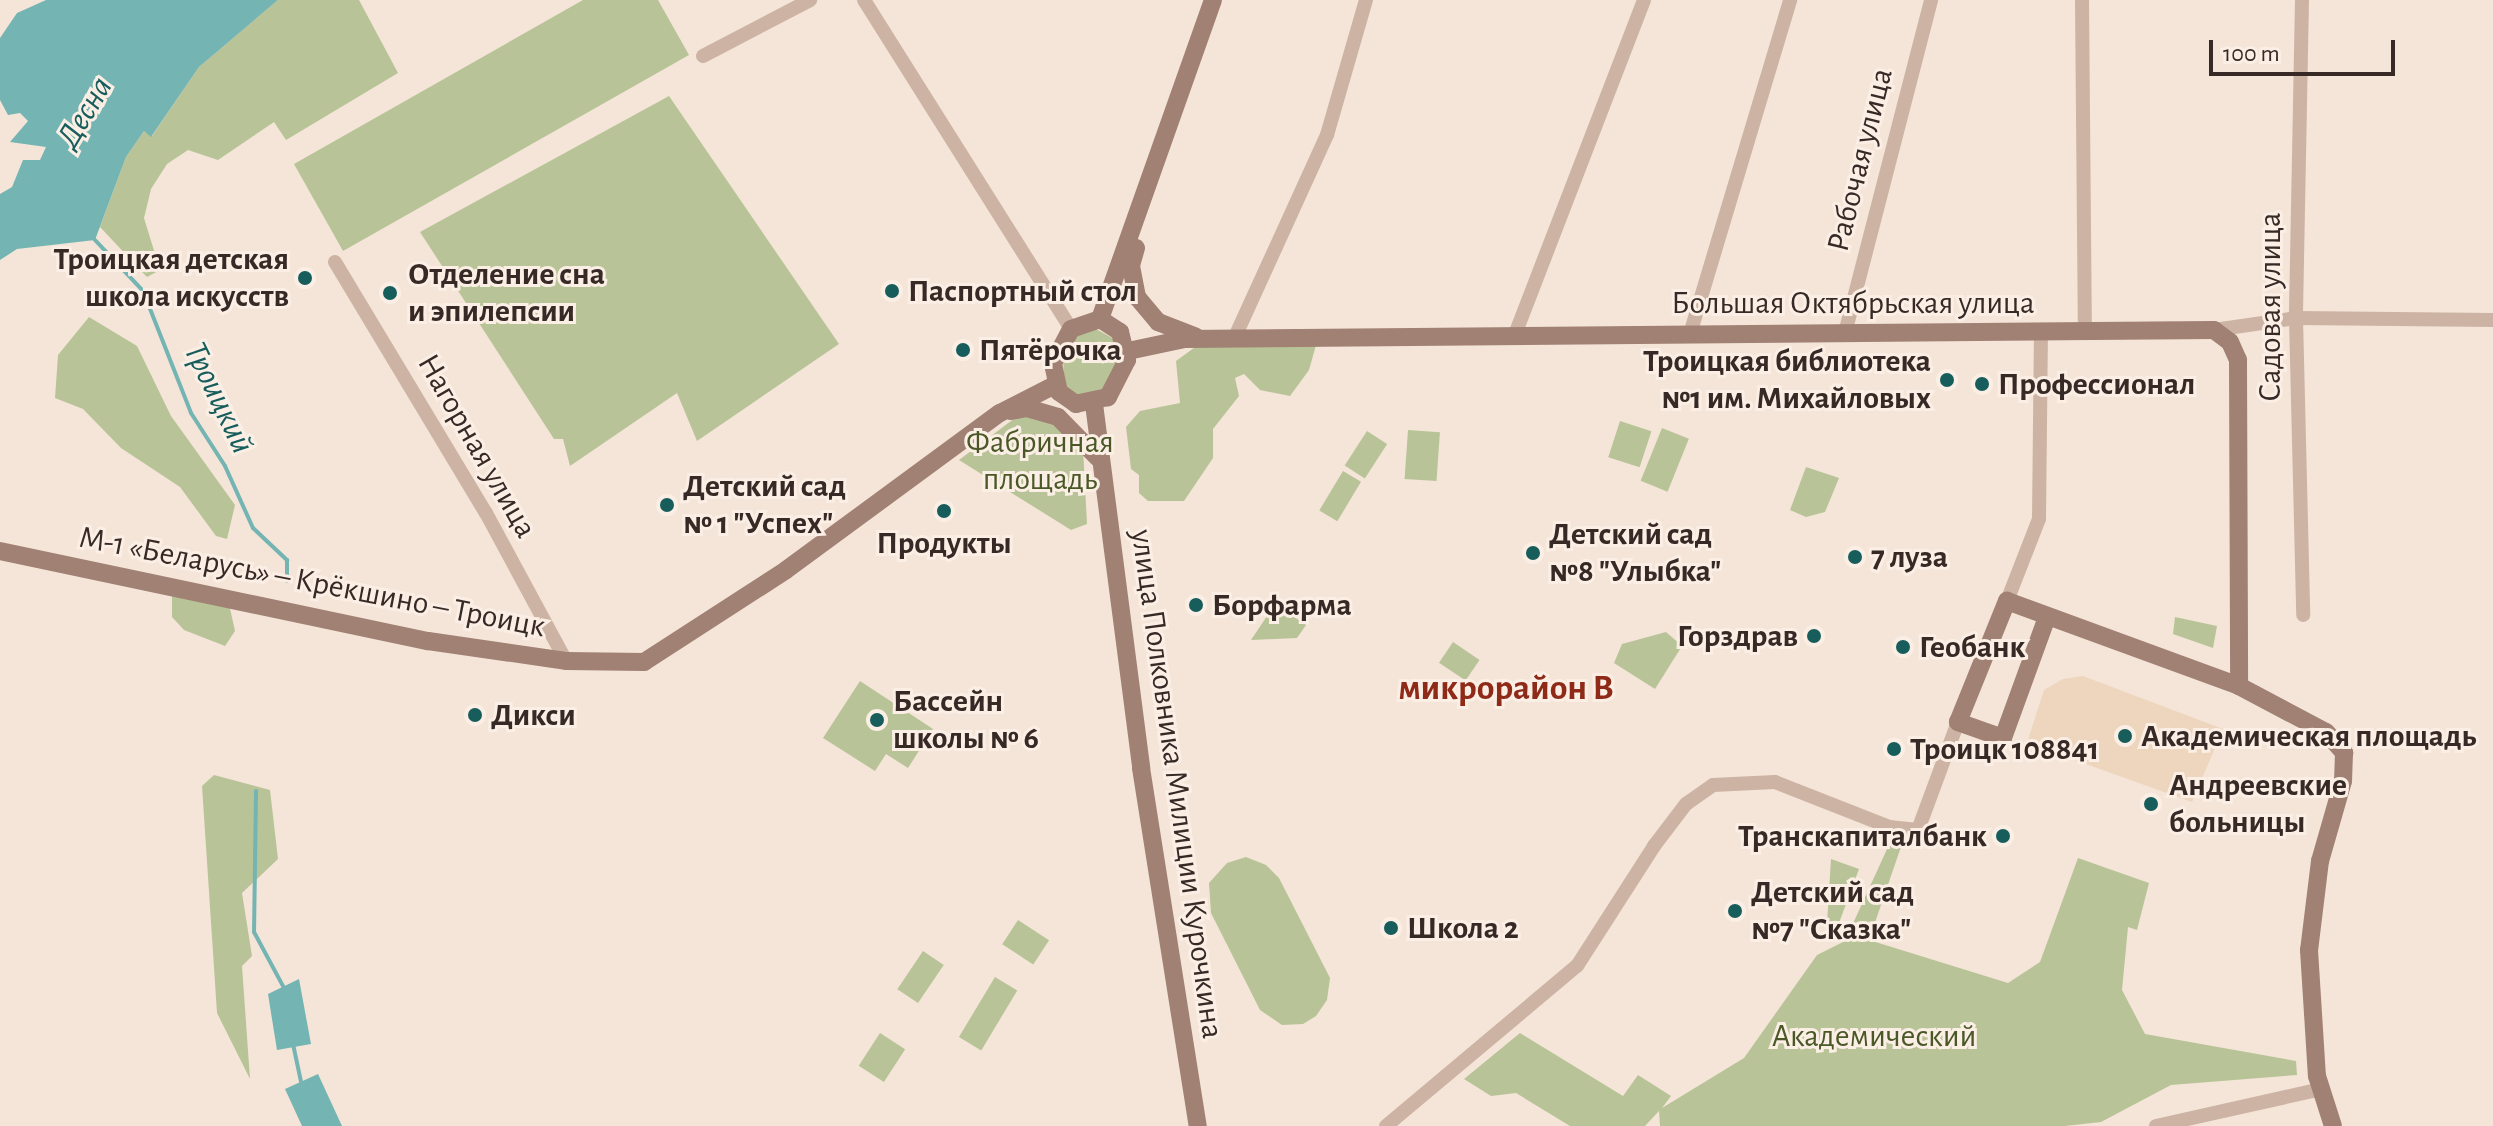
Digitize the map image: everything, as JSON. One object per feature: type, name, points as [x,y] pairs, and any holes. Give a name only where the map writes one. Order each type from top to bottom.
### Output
[{"type":"main road","points":[[1100,319],[1213,0]]},
{"type":"main road","points":[[1141,203],[1144,219],[1131,266],[1137,297],[1158,322],[1205,339]]},
{"type":"main road","points":[[1100,319],[1116,327],[1128,351],[1112,391],[1094,404],[1076,404],[1055,385],[1053,363],[1071,329],[1100,319]]},
{"type":"main road","points":[[2214,330],[2230,342],[2238,360],[2239,686]]},
{"type":"main road","name":"Большая Октябрьская улица","points":[[1128,351],[1205,339],[2214,330]]},
{"type":"main road","name":"М-1 «Беларусь» – Крёкшино – Троицк","points":[[0,551],[428,641],[566,661],[620,664],[661,654],[1000,413],[1055,385]]},
{"type":"main road","name":"улица Полковника Милиции Курочкина","points":[[1094,404],[1139,756],[1198,1126]]},
{"type":"main road","points":[[1000,413],[1027,408],[1058,417],[1073,427],[1099,460]]},
{"type":"main road","points":[[2047,617],[2003,738],[1958,722],[2007,601],[2239,686],[2326,732],[2344,753],[2343,781],[2320,861],[2309,950],[2311,1028],[2321,1089],[2333,1126]]},
{"type":"street","points":[[703,56],[810,0]]},
{"type":"street","points":[[864,0],[1071,329]]},
{"type":"street","points":[[1234,339],[1327,135],[1366,0]]},
{"type":"street","points":[[1514,337],[1644,0]]},
{"type":"street","points":[[1690,334],[1790,0]]},
{"type":"street","name":"Рабочая улица","points":[[1845,333],[1931,0]]},
{"type":"street","points":[[2082,0],[2085,332]]},
{"type":"street","name":"Садовая улица","points":[[2302,0],[2296,318],[2303,615]]},
{"type":"street","name":"Нагорная улица","points":[[335,262],[486,513],[566,661]]},
{"type":"street","points":[[2214,330],[2296,318],[2493,320]]},
{"type":"street","points":[[2007,601],[2039,519],[2041,332]]},
{"type":"street","points":[[1386,1126],[1577,966],[1654,846],[1686,804],[1713,785],[1775,782],[1889,827],[1918,830],[1958,722]]},
{"type":"street","points":[[2156,1126],[2321,1089]]},
{"type":"green space","points":[[278,0],[359,0],[398,73],[286,140],[274,122],[218,160],[188,150],[167,164],[151,189],[144,218],[160,270],[147,277],[100,227],[126,157],[144,131],[152,136],[199,67]]},
{"type":"green space","points":[[583,0],[658,0],[689,55],[343,251],[294,164]]},
{"type":"green space","points":[[669,96],[839,344],[697,441],[677,393],[570,466],[563,439],[554,439],[420,232]]},
{"type":"green space","points":[[89,317],[137,346],[171,416],[235,505],[227,539],[216,536],[180,487],[121,448],[83,409],[55,398],[58,355]]},
{"type":"green space","points":[[1094,328],[1118,341],[1121,359],[1103,390],[1080,396],[1065,387],[1063,360],[1078,334]]},
{"type":"green space","points":[[1198,345],[1316,345],[1309,370],[1290,396],[1260,390],[1244,374],[1235,378],[1239,396],[1213,429],[1213,458],[1184,501],[1148,501],[1139,493],[1139,475],[1131,469],[1126,427],[1140,411],[1180,403],[1176,361]]},
{"type":"green space","name":"Фабричная площадь","points":[[1019,415],[1045,418],[1083,448],[1087,524],[1071,530],[959,460]]},
{"type":"green space","points":[[1620,421],[1651,431],[1640,467],[1608,457]]},
{"type":"green space","points":[[1662,428],[1689,439],[1668,492],[1641,481]]},
{"type":"green space","points":[[1408,430],[1440,432],[1437,481],[1405,479]]},
{"type":"green space","points":[[1367,431],[1387,444],[1365,478],[1345,465]]},
{"type":"green space","points":[[1806,467],[1839,478],[1825,512],[1806,517],[1790,510]]},
{"type":"green space","points":[[1343,471],[1361,482],[1337,521],[1319,510]]},
{"type":"green space","points":[[172,594],[229,604],[235,631],[225,646],[184,630],[172,617]]},
{"type":"green space","points":[[1275,604],[1306,625],[1297,638],[1251,640]]},
{"type":"green space","points":[[2175,617],[2217,626],[2213,648],[2173,634]]},
{"type":"green space","points":[[1666,632],[1682,646],[1655,689],[1614,663],[1622,644]]},
{"type":"green space","points":[[1453,642],[1480,660],[1466,681],[1439,663]]},
{"type":"green space","name":"Бассейн школы № 6","points":[[860,681],[933,729],[908,768],[886,754],[875,771],[823,738]]},
{"type":"green space","points":[[214,775],[270,790],[278,859],[242,893],[252,956],[242,966],[250,1079],[217,1013],[202,786]]},
{"type":"green space","name":"Академический","points":[[1893,836],[1903,841],[1869,940],[2008,983],[2040,962],[2078,858],[2149,883],[2137,930],[2128,927],[2122,990],[2145,1034],[2296,1061],[2297,1075],[2171,1085],[2101,1122],[2065,1126],[1660,1126],[1659,1111],[1645,1126],[1570,1126],[1516,1093],[1491,1096],[1464,1079],[1520,1033],[1623,1096],[1638,1075],[1671,1096],[1662,1108],[1744,1058],[1817,955],[1845,941]]},
{"type":"green space","points":[[1246,857],[1266,865],[1279,878],[1330,978],[1327,1000],[1316,1016],[1303,1024],[1282,1025],[1260,1010],[1211,913],[1209,883],[1227,863]]},
{"type":"green space","points":[[1831,859],[1859,869],[1833,939],[1826,940]]},
{"type":"green space","points":[[1018,920],[1049,940],[1033,964],[1002,944]]},
{"type":"green space","points":[[923,951],[944,965],[918,1003],[897,989]]},
{"type":"green space","points":[[995,977],[1017,990],[981,1050],[959,1037]]},
{"type":"green space","points":[[880,1033],[905,1049],[884,1082],[859,1066]]},
{"type":"shaded area","name":"Академическая площадь","points":[[2083,676],[2223,729],[2192,802],[2027,743],[2044,690],[2063,679]]},
{"type":"water","name":"Десна","points":[[46,0],[278,0],[199,67],[151,137],[144,131],[126,157],[95,240],[17,249],[0,260],[0,194],[12,187],[23,160],[40,160],[46,147],[10,142],[28,121],[20,113],[8,115],[0,100],[0,38],[17,13]]},
{"type":"water","points":[[299,979],[311,1044],[277,1050],[268,994]]},
{"type":"water","points":[[318,1074],[342,1126],[302,1126],[285,1089]]},
{"type":"waterway","name":"Троицкий","points":[[95,240],[143,291],[191,413],[225,466],[253,528],[287,560],[287,581]]},
{"type":"waterway","name":"Троицкий","points":[[256,791],[254,932],[284,988]]},
{"type":"waterway","name":"Троицкий","points":[[293,1044],[301,1081]]},
{"type":"place","name":"Троицкая детская школа искусств","points":[[305,278]]},
{"type":"place","name":"Паспортный стол","points":[[892,291]]},
{"type":"place","name":"Отделение сна и эпилепсии","points":[[390,293]]},
{"type":"place","name":"Пятёрочка","points":[[963,350]]},
{"type":"place","name":"Троицкая библиотека №1 им. Михайловых","points":[[1947,380]]},
{"type":"place","name":"Профессионал","points":[[1982,384]]},
{"type":"place","name":"Детский сад № 1 \"Успех\"","points":[[667,505]]},
{"type":"place","name":"Продукты","points":[[944,511]]},
{"type":"place","name":"Детский сад №8 \"Улыбка\"","points":[[1533,553]]},
{"type":"place","name":"7 луза","points":[[1855,557]]},
{"type":"place","name":"Борфарма","points":[[1196,605]]},
{"type":"place","name":"Горздрав","points":[[1814,636]]},
{"type":"place","name":"Геобанк","points":[[1903,647]]},
{"type":"place","name":"Дикси","points":[[475,715]]},
{"type":"place","name":"Бассейн школы № 6","points":[[877,720]]},
{"type":"place","name":"Академическая площадь","points":[[2125,736]]},
{"type":"place","name":"Троицк 108841","points":[[1894,749]]},
{"type":"place","name":"Андреевские больницы","points":[[2151,804]]},
{"type":"place","name":"Транскапиталбанк","points":[[2003,836]]},
{"type":"place","name":"Детский сад №7 \"Сказка\"","points":[[1735,911]]},
{"type":"place","name":"Школа 2","points":[[1391,928]]},
{"type":"district","name":"микрорайон В","points":[[1506,689]]}]
